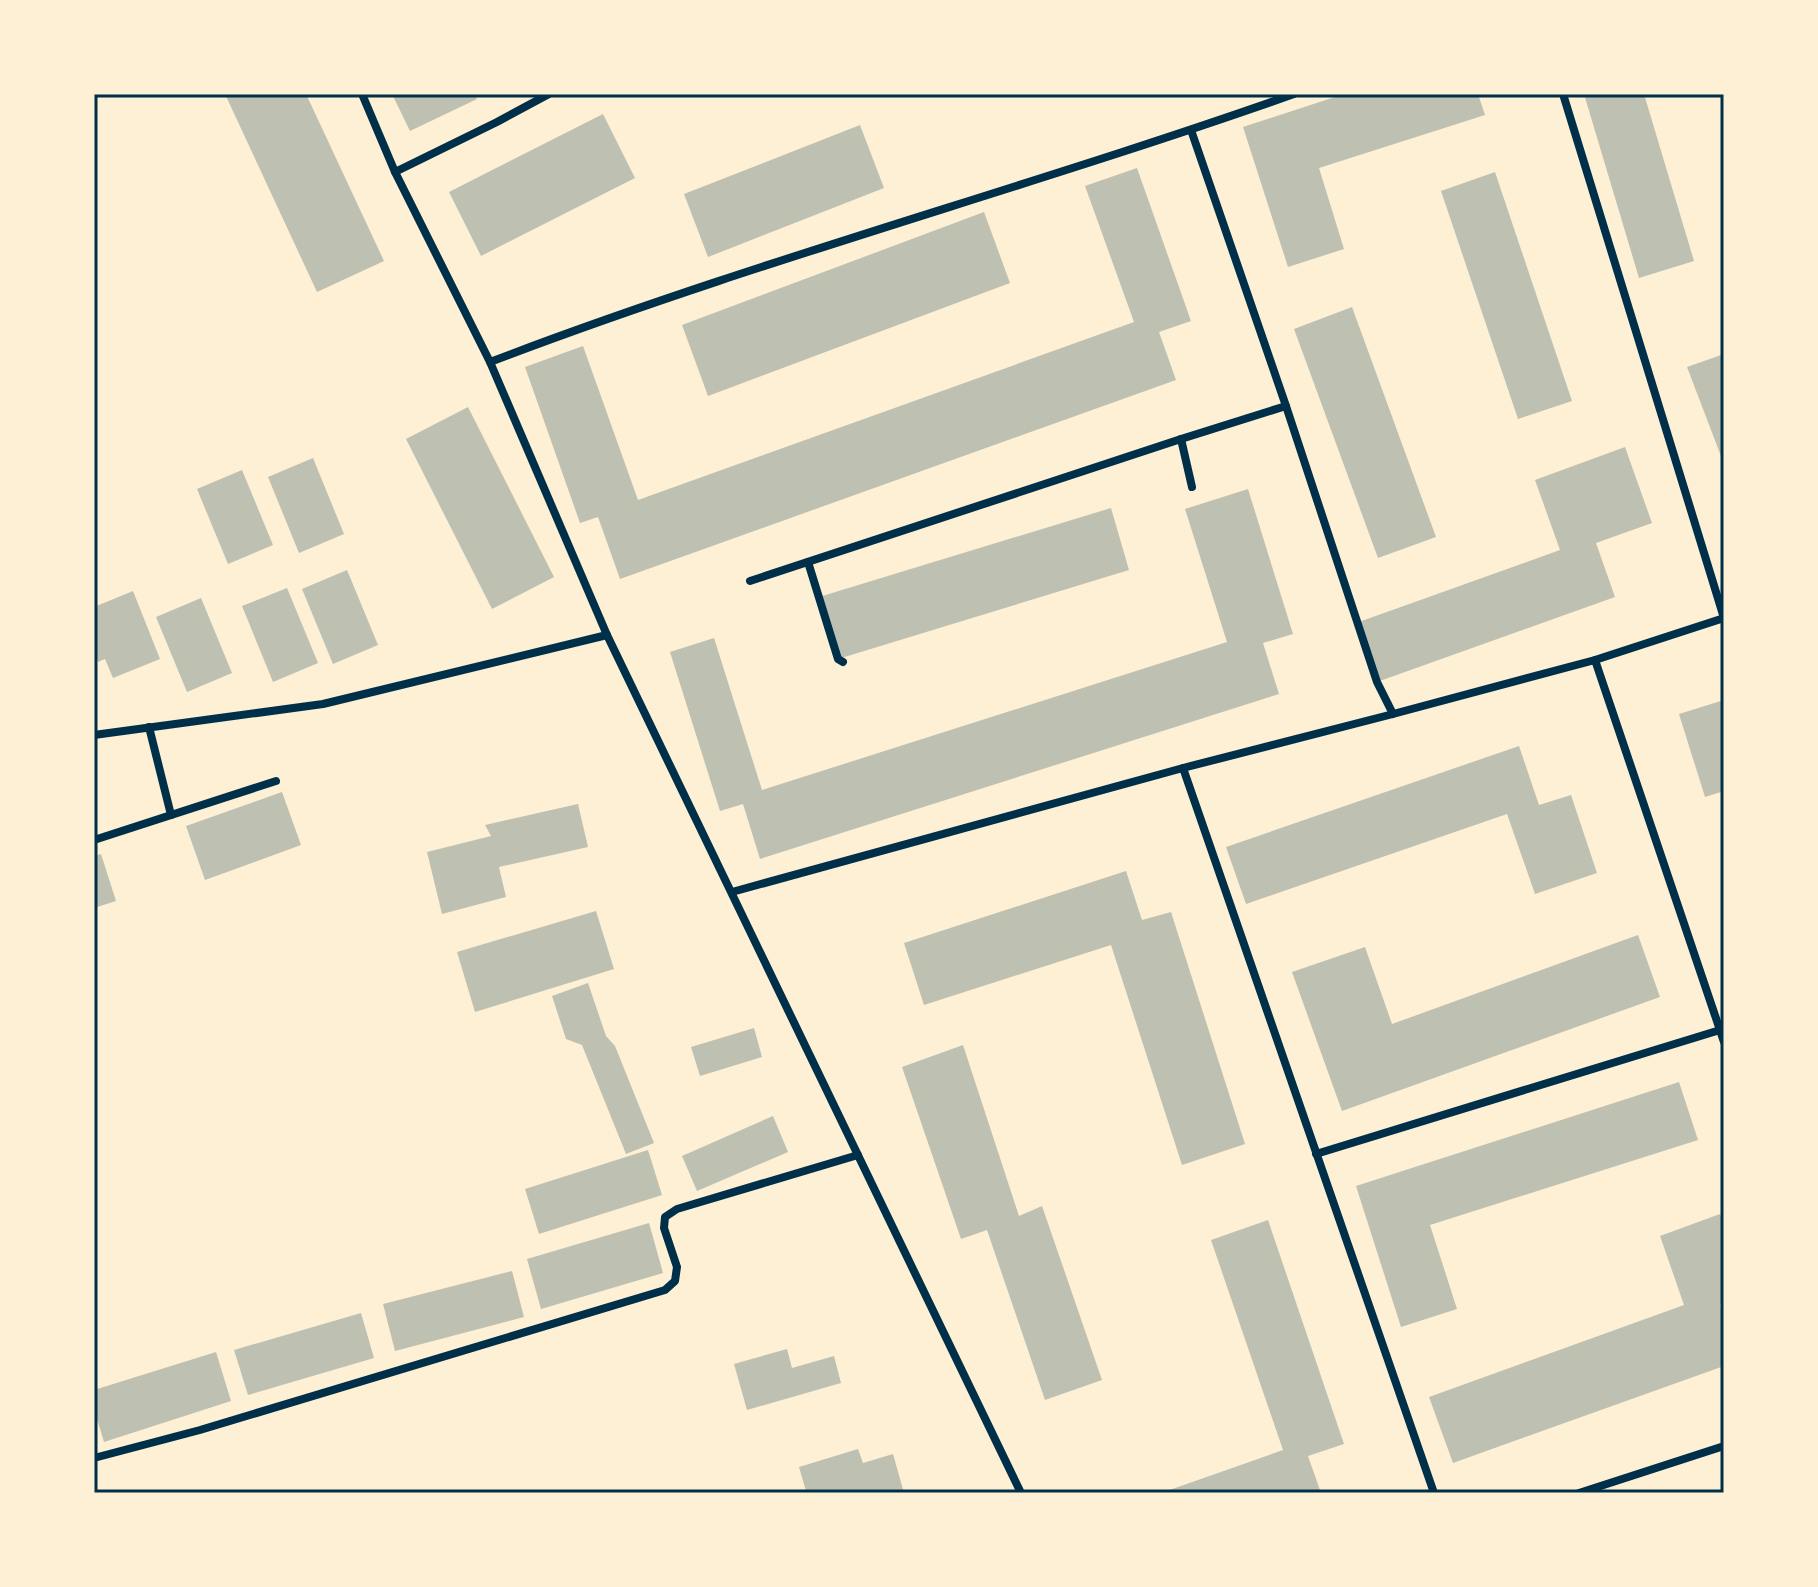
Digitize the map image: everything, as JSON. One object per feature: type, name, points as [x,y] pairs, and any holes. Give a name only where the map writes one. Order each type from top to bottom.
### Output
[{"type":"street","points":[[362,94],[395,172],[490,362],[607,635],[1021,1493]]},
{"type":"street","points":[[395,172],[549,94]]},
{"type":"street","points":[[490,362],[701,285],[1191,130],[1294,94]]},
{"type":"street","points":[[732,892],[1183,768],[1595,660],[1724,618],[1563,94]]},
{"type":"street","points":[[1191,130],[1377,682],[1393,714]]},
{"type":"street","points":[[750,581],[1286,406]]},
{"type":"street","points":[[1181,439],[1192,487]]},
{"type":"street","points":[[808,562],[838,659],[843,662]]},
{"type":"street","points":[[94,735],[323,704],[607,635]]},
{"type":"street","points":[[1595,660],[1724,1042]]},
{"type":"street","points":[[149,727],[171,815]]},
{"type":"street","points":[[1183,768],[1434,1493]]},
{"type":"street","points":[[94,840],[276,781]]},
{"type":"street","points":[[1316,1154],[1720,1030]]},
{"type":"street","points":[[94,1458],[200,1430],[665,1290],[675,1281],[677,1267],[664,1228],[665,1217],[677,1209],[858,1155]]},
{"type":"street","points":[[1579,1493],[1724,1446]]},
{"type":"building","points":[[225,94],[306,94],[384,261],[317,292]]},
{"type":"building","points":[[392,94],[474,94],[477,99],[410,131]]},
{"type":"building","points":[[1344,94],[1478,94],[1485,115],[1319,168],[1344,249],[1288,267],[1243,127]]},
{"type":"building","points":[[1584,94],[1644,94],[1694,261],[1639,278]]},
{"type":"building","points":[[603,114],[635,178],[481,256],[449,192]]},
{"type":"building","points":[[860,125],[884,188],[708,257],[684,194]]},
{"type":"building","points":[[1137,168],[1191,321],[1159,332],[1176,380],[620,579],[598,517],[580,523],[525,367],[583,346],[638,500],[1134,322],[1085,186]]},
{"type":"building","points":[[1495,172],[1572,401],[1518,419],[1441,191]]},
{"type":"building","points":[[984,212],[1010,283],[708,396],[682,325]]},
{"type":"building","points":[[1352,307],[1436,537],[1378,558],[1294,329]]},
{"type":"building","points":[[1724,354],[1724,464],[1687,367]]},
{"type":"building","points":[[468,407],[554,577],[492,609],[406,439]]},
{"type":"building","points":[[1625,447],[1652,523],[1596,543],[1615,597],[1377,682],[1356,623],[1560,550],[1535,480]]},
{"type":"building","points":[[313,458],[344,534],[299,553],[268,477]]},
{"type":"building","points":[[242,470],[273,545],[228,564],[197,489]]},
{"type":"building","points":[[1248,489],[1293,634],[1263,643],[1279,694],[760,859],[743,804],[720,811],[670,652],[714,638],[762,790],[1227,642],[1185,509]]},
{"type":"building","points":[[1111,508],[1129,570],[838,659],[819,597]]},
{"type":"building","points":[[347,570],[378,645],[333,664],[302,589]]},
{"type":"building","points":[[287,588],[318,663],[273,682],[242,606]]},
{"type":"building","points":[[133,591],[160,659],[113,678],[105,659],[98,662],[94,651],[94,607]]},
{"type":"building","points":[[201,598],[232,673],[187,692],[156,617]]},
{"type":"building","points":[[1724,700],[1724,791],[1705,797],[1679,714]]},
{"type":"building","points":[[1519,746],[1539,805],[1571,795],[1597,873],[1535,894],[1507,814],[1246,904],[1226,847]]},
{"type":"building","points":[[282,792],[301,845],[205,880],[186,826]]},
{"type":"building","points":[[578,804],[588,847],[499,867],[506,897],[442,914],[427,852],[491,836],[485,825]]},
{"type":"building","points":[[101,854],[116,901],[94,908],[94,856]]},
{"type":"building","points":[[1126,871],[1142,920],[1171,912],[1245,1144],[1182,1165],[1111,945],[924,1005],[904,943]]},
{"type":"building","points":[[596,911],[614,969],[475,1012],[457,952]]},
{"type":"building","points":[[1638,935],[1660,997],[1342,1111],[1292,972],[1365,947],[1392,1024]]},
{"type":"building","points":[[588,983],[606,1036],[615,1046],[654,1143],[626,1154],[582,1045],[566,1039],[552,996]]},
{"type":"building","points":[[754,1028],[762,1057],[700,1076],[691,1047]]},
{"type":"building","points":[[963,1045],[1019,1216],[1042,1206],[1102,1380],[1045,1400],[987,1230],[961,1239],[902,1067]]},
{"type":"building","points":[[1679,1082],[1698,1140],[1430,1225],[1457,1309],[1401,1327],[1356,1186]]},
{"type":"building","points":[[773,1116],[788,1152],[697,1191],[682,1156]]},
{"type":"building","points":[[648,1150],[662,1195],[539,1234],[525,1189]]},
{"type":"building","points":[[1720,1214],[1724,1224],[1724,1303],[1720,1305],[1724,1315],[1724,1366],[1453,1463],[1429,1397],[1684,1305],[1660,1236]]},
{"type":"building","points":[[1268,1220],[1344,1444],[1308,1456],[1321,1493],[1161,1493],[1283,1450],[1211,1240]]},
{"type":"building","points":[[649,1223],[663,1273],[541,1309],[527,1259]]},
{"type":"building","points":[[512,1271],[524,1317],[395,1351],[383,1304]]},
{"type":"building","points":[[361,1313],[374,1358],[248,1395],[234,1350]]},
{"type":"building","points":[[787,1349],[792,1368],[834,1356],[841,1383],[747,1410],[734,1364]]},
{"type":"building","points":[[216,1352],[231,1401],[104,1442],[94,1409],[94,1390]]},
{"type":"building","points":[[858,1449],[863,1463],[893,1454],[904,1493],[801,1493],[806,1491],[799,1467]]}]
